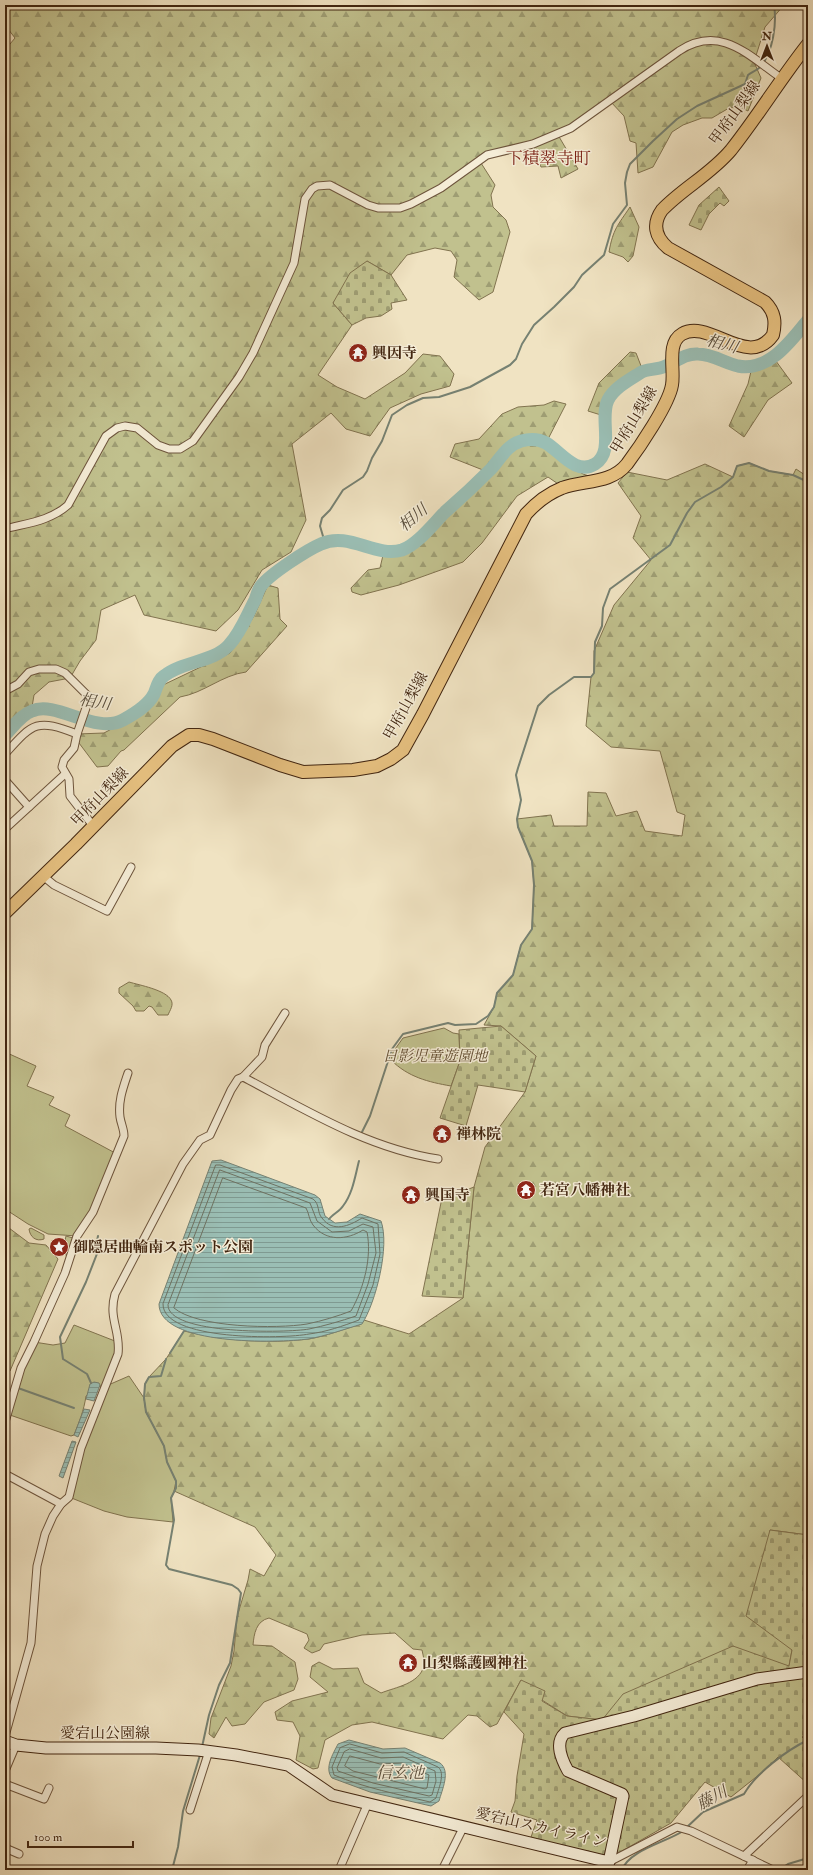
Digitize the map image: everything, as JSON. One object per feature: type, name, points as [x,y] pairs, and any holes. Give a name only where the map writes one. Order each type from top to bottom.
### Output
[{"type":"main road","name":"甲府山梨線","points":[[5,913],[94,826],[172,746],[189,735],[199,735],[213,738],[280,765],[303,772],[353,770],[377,766],[391,759],[403,750],[526,514],[536,503],[549,494],[564,488],[601,480],[614,475],[626,465],[664,405],[671,390],[674,342],[686,332],[703,332],[738,346],[751,347],[766,342],[773,335],[775,319],[770,307],[765,302],[668,248],[658,239],[655,226],[657,218],[662,210],[708,173],[730,150],[781,78],[808,44]]},
{"type":"main road","name":"愛宕山スカイライン","points":[[204,1750],[236,1755],[295,1768],[326,1792],[368,1804],[609,1862],[623,1796],[622,1794],[568,1771],[559,1748],[559,1743],[565,1733],[634,1716],[757,1679],[808,1672]]},
{"type":"main road","name":"愛宕山公園線","points":[[5,1741],[16,1745],[46,1748],[204,1750]]},
{"type":"street","points":[[5,529],[54,516],[68,505],[106,436],[116,428],[125,426],[137,428],[158,445],[169,449],[180,449],[193,441],[239,377],[253,353],[294,262],[305,199],[312,189],[317,186],[330,185],[368,205],[388,209],[400,208],[441,188],[472,164],[487,155],[533,144],[571,128],[686,46],[707,40],[724,41],[740,48],[781,78]]},
{"type":"street","points":[[5,691],[18,684],[29,672],[39,669],[56,669],[65,673],[88,696],[74,748],[62,763],[65,774],[70,782],[70,796],[94,826]]},
{"type":"street","points":[[5,754],[24,734],[32,727],[38,725],[57,726],[77,734]]},
{"type":"street","points":[[5,829],[65,774]]},
{"type":"street","points":[[5,780],[29,807]]},
{"type":"street","points":[[43,876],[54,886],[107,911],[131,867]]},
{"type":"street","points":[[5,1736],[31,1643],[34,1593],[45,1534],[53,1516],[68,1497],[81,1448],[118,1354],[120,1343],[113,1320],[112,1303],[115,1294],[183,1164],[200,1140],[210,1135],[231,1090],[238,1079],[243,1077],[262,1057],[265,1045],[285,1013]]},
{"type":"street","points":[[5,1422],[21,1368],[66,1273],[77,1236],[93,1212],[124,1136],[124,1129],[120,1118],[120,1097],[128,1073]]},
{"type":"street","points":[[243,1077],[308,1113],[359,1137],[420,1156],[438,1159]]},
{"type":"street","points":[[5,1474],[61,1504]]},
{"type":"street","points":[[5,1771],[16,1745]]},
{"type":"street","points":[[190,1810],[204,1750]]},
{"type":"street","points":[[5,1784],[44,1799],[49,1788]]},
{"type":"street","points":[[744,1856],[808,1796]]},
{"type":"street","points":[[339,1870],[368,1804]]},
{"type":"street","points":[[442,1870],[464,1826]]},
{"type":"street","points":[[609,1862],[677,1827],[690,1831],[773,1870]]},
{"type":"street","points":[[5,1848],[19,1854]]},
{"type":"street","points":[[747,1870],[753,1860]]},
{"type":"green space","points":[[5,5],[784,5],[765,27],[754,62],[761,78],[748,111],[740,107],[729,108],[712,118],[702,118],[683,125],[672,132],[653,167],[638,173],[636,143],[630,141],[624,116],[610,101],[558,135],[578,169],[561,178],[558,166],[541,167],[533,144],[497,151],[481,163],[495,185],[491,195],[493,207],[506,220],[510,232],[493,292],[479,300],[454,277],[457,260],[451,251],[435,248],[407,255],[391,275],[367,261],[333,303],[352,325],[318,375],[337,387],[365,399],[405,373],[423,354],[440,356],[454,374],[450,386],[421,394],[390,408],[370,436],[346,429],[331,413],[292,444],[306,520],[291,552],[262,570],[238,610],[216,631],[144,615],[135,595],[101,610],[96,640],[80,661],[70,678],[49,682],[34,695],[32,707],[5,728],[5,50],[15,38],[5,25]]},
{"type":"green space","points":[[719,187],[729,201],[724,206],[720,203],[709,214],[701,230],[689,225],[699,205]]},
{"type":"green space","points":[[630,207],[639,227],[633,256],[628,262],[623,257],[609,252],[614,232]]},
{"type":"green space","points":[[367,261],[391,275],[407,300],[391,303],[392,309],[381,316],[366,318],[352,325],[333,303],[350,273]]},
{"type":"green space","points":[[630,352],[636,353],[643,371],[615,391],[601,415],[588,411],[599,383]]},
{"type":"green space","points":[[773,357],[792,383],[768,400],[744,437],[729,426],[748,384],[752,367],[764,364]]},
{"type":"green space","points":[[554,401],[566,404],[546,443],[559,460],[583,474],[601,480],[564,488],[548,477],[517,496],[482,543],[463,562],[399,585],[361,595],[352,592],[351,588],[368,570],[380,568],[384,551],[402,550],[412,544],[488,472],[450,457],[455,444],[479,439],[502,414],[518,407],[544,405]]},
{"type":"green space","points":[[749,463],[769,471],[793,475],[796,469],[808,477],[808,1535],[770,1530],[792,1650],[789,1666],[602,1720],[567,1716],[542,1700],[521,1680],[497,1724],[490,1727],[477,1716],[468,1715],[443,1739],[372,1722],[352,1725],[325,1740],[318,1768],[313,1769],[296,1760],[300,1736],[293,1722],[277,1720],[275,1712],[292,1701],[328,1692],[310,1677],[312,1666],[319,1662],[333,1669],[358,1668],[364,1683],[381,1693],[406,1684],[417,1677],[424,1666],[422,1650],[413,1649],[395,1633],[362,1635],[324,1644],[320,1650],[312,1653],[304,1648],[309,1640],[307,1634],[269,1618],[261,1622],[256,1628],[253,1645],[272,1646],[295,1662],[298,1679],[294,1690],[264,1702],[245,1724],[232,1726],[226,1717],[214,1738],[209,1734],[211,1718],[231,1666],[237,1617],[250,1569],[264,1576],[276,1555],[255,1527],[174,1491],[176,1481],[167,1462],[164,1446],[146,1412],[144,1398],[145,1384],[149,1377],[166,1359],[184,1331],[246,1341],[293,1341],[328,1334],[361,1324],[364,1320],[409,1334],[463,1298],[474,1187],[485,1147],[525,1092],[536,1056],[501,1026],[484,1025],[494,1007],[497,993],[513,975],[521,945],[532,929],[534,885],[532,861],[518,827],[517,819],[551,815],[554,826],[587,826],[588,792],[606,793],[616,816],[637,811],[645,831],[682,836],[685,815],[677,812],[660,751],[611,747],[586,726],[591,677],[594,673],[594,651],[614,605],[651,560],[633,538],[641,516],[618,483],[627,472],[667,480],[705,464],[733,477],[737,466]]},
{"type":"green space","points":[[268,585],[278,588],[280,619],[287,626],[246,672],[229,677],[197,692],[180,697],[124,750],[121,751],[108,766],[97,767],[76,739],[77,734],[104,733],[134,717],[152,701],[157,691],[163,685],[230,653],[254,616]]},
{"type":"green space","points":[[129,982],[152,988],[168,996],[172,1004],[168,1015],[158,1015],[152,1007],[149,1006],[144,1011],[136,1011],[133,1006],[119,993],[119,988]]},
{"type":"green space","points":[[501,1026],[536,1056],[525,1092],[478,1085],[466,1126],[440,1118],[460,1061],[459,1030]]},
{"type":"green space","name":"日影児童遊園地","points":[[444,1028],[453,1033],[459,1034],[460,1061],[451,1086],[434,1083],[411,1075],[391,1060],[393,1052],[403,1038]]},
{"type":"green space","points":[[5,1052],[36,1066],[27,1086],[54,1097],[49,1105],[70,1115],[65,1126],[117,1154],[93,1212],[77,1236],[48,1234],[28,1224],[5,1209]]},
{"type":"green space","points":[[474,1187],[463,1298],[422,1296],[443,1193],[461,1192]]},
{"type":"green space","points":[[5,1225],[29,1243],[46,1245],[58,1259],[10,1371],[5,1371]]},
{"type":"green space","points":[[31,1228],[44,1235],[44,1239],[38,1240],[34,1238],[29,1229]]},
{"type":"green space","points":[[66,1236],[73,1238],[74,1240],[67,1259],[64,1245]]},
{"type":"green space","points":[[74,1325],[120,1343],[106,1386],[129,1376],[144,1398],[146,1412],[164,1446],[169,1466],[176,1481],[176,1488],[171,1498],[173,1522],[127,1517],[104,1511],[69,1497],[104,1387],[100,1387],[100,1385],[86,1396],[78,1426],[74,1435],[71,1436],[7,1414],[34,1342],[53,1345],[65,1343]]},
{"type":"green space","points":[[770,1530],[808,1535],[808,1733],[802,1737],[808,1743],[808,1784],[778,1757],[765,1770],[731,1797],[705,1782],[671,1823],[608,1859],[530,1840],[537,1820],[511,1812],[515,1801],[517,1776],[524,1734],[504,1712],[521,1680],[545,1691],[542,1701],[567,1716],[602,1720],[623,1694],[733,1646],[789,1666],[792,1650],[746,1616]]},
{"type":"water","points":[[221,1160],[315,1195],[320,1199],[325,1216],[335,1223],[347,1222],[360,1214],[381,1221],[384,1245],[383,1259],[377,1288],[362,1324],[308,1339],[248,1341],[198,1335],[178,1328],[164,1318],[159,1304],[212,1161]]},
{"type":"water","points":[[94,1382],[99,1383],[100,1385],[94,1401],[86,1399],[90,1384]]},
{"type":"water","points":[[84,1409],[90,1410],[78,1437],[74,1435]]},
{"type":"water","points":[[72,1441],[76,1442],[63,1478],[59,1476]]},
{"type":"water","name":"信玄池","points":[[349,1740],[383,1749],[405,1748],[440,1763],[445,1771],[445,1781],[439,1801],[431,1806],[370,1792],[332,1778],[329,1765],[332,1757],[338,1744]]},
{"type":"waterway","points":[[325,543],[320,526],[322,518],[330,510],[343,490],[363,477],[382,441],[392,415],[407,405],[423,398],[439,397],[470,387],[510,365],[516,359],[522,344],[534,325],[554,307],[574,287],[582,275],[604,255],[613,224],[627,205],[625,183],[630,164],[677,119],[697,106],[745,84],[748,75],[761,66],[769,53],[773,37],[775,20],[774,5]]},
{"type":"waterway","name":"相川","points":[[5,735],[24,715],[32,711],[42,709],[53,710],[89,721],[101,723],[112,723],[123,720],[148,702],[164,676],[180,667],[223,651],[240,629],[261,586],[280,569],[307,551],[331,541],[352,542],[382,551],[392,552],[402,550],[414,544],[445,512],[491,469],[508,449],[521,441],[534,440],[546,443],[569,461],[581,467],[588,467],[595,464],[601,459],[606,443],[605,416],[608,400],[614,392],[627,381],[642,372],[657,369],[693,354],[708,355],[738,366],[749,367],[760,364],[769,360],[787,345],[808,320]]},
{"type":"waterway","points":[[362,1132],[370,1116],[392,1049],[403,1034],[448,1023],[455,1025],[476,1024],[488,1016],[494,1007],[497,993],[513,975],[521,945],[532,929],[534,885],[532,861],[518,827],[517,819],[521,800],[516,775],[538,706],[549,695],[574,677],[591,677],[594,673],[595,642],[602,626],[603,608],[610,589],[670,545],[687,513],[695,502],[721,487],[733,477],[737,466],[749,463],[769,471],[793,475],[808,482]]},
{"type":"waterway","points":[[329,1219],[342,1208],[349,1196],[359,1161]]},
{"type":"waterway","points":[[91,1383],[87,1374],[63,1359],[60,1337],[86,1282],[100,1246],[97,1241],[98,1236]]},
{"type":"waterway","points":[[170,1353],[184,1331]]},
{"type":"waterway","points":[[166,1359],[161,1376],[149,1377],[145,1384],[144,1398],[146,1412],[164,1446],[167,1462],[176,1481],[176,1488],[171,1498],[174,1520],[166,1565],[169,1569],[232,1585],[241,1593],[230,1663],[219,1685],[209,1715],[202,1747]]},
{"type":"waterway","points":[[18,1388],[74,1408]]},
{"type":"waterway","name":"藤川","points":[[686,1828],[703,1812],[744,1794],[749,1786],[764,1770],[782,1756],[808,1740]]},
{"type":"waterway","points":[[172,1870],[178,1847],[183,1811],[200,1755]]},
{"type":"waterway","name":"藤川","points":[[622,1870],[632,1857],[683,1831]]},
{"type":"waterway","points":[[779,1870],[788,1864],[808,1858]]},
{"type":"place","name":"興因寺","points":[[358,353]]},
{"type":"place","name":"禅林院","points":[[442,1134]]},
{"type":"place","name":"若宮八幡神社","points":[[526,1190]]},
{"type":"place","name":"興国寺","points":[[411,1195]]},
{"type":"place","name":"御隠居曲輪南スポット公園","points":[[59,1247]]},
{"type":"place","name":"山梨縣護國神社","points":[[408,1663]]},
{"type":"district","name":"下積翠寺町","points":[[548,158]]}]
